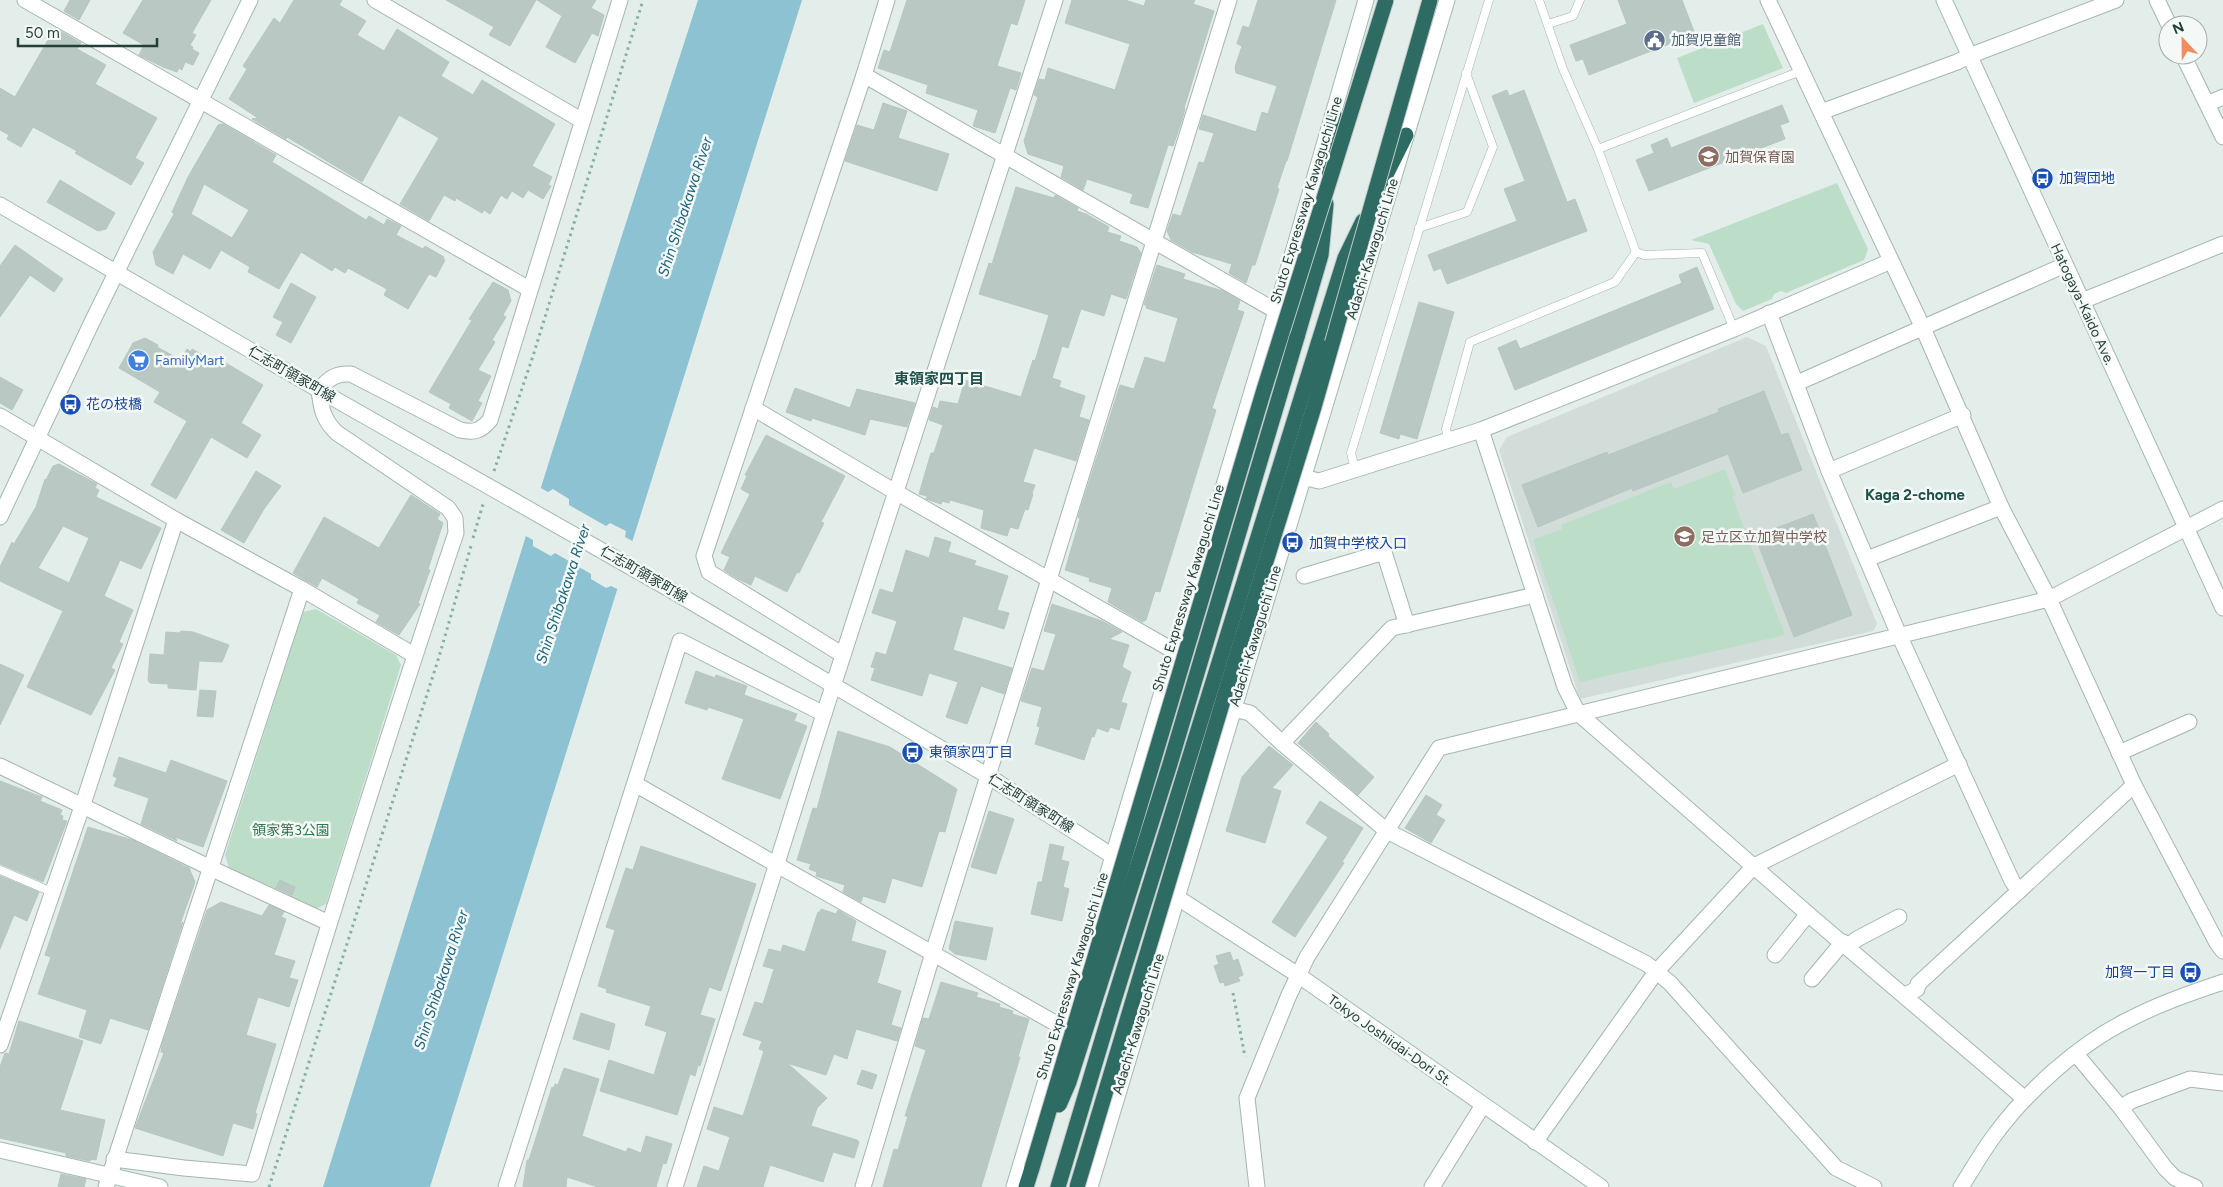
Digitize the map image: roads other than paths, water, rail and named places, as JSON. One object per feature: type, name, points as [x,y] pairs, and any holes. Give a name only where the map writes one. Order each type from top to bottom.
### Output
[{"type":"highway","name":"Shuto Expressway Kawaguchi Line","points":[[1026,1187],[1266,383],[1386,0]]},
{"type":"highway","points":[[1077,1187],[1230,674],[1316,398],[1430,0]]},
{"type":"highway","points":[[1032,1168],[1069,1082],[1170,764],[1321,255],[1334,115]]},
{"type":"highway","points":[[1058,1187],[1144,900],[1345,258],[1406,135]]},
{"type":"street","points":[[25,0],[529,289]]},
{"type":"street","points":[[0,517],[116,271],[250,0]]},
{"type":"street","points":[[374,0],[581,120]]},
{"type":"street","points":[[114,1159],[252,1174],[329,923],[414,656],[456,533],[454,518],[448,508],[337,433],[328,424],[322,412],[320,390],[329,378],[340,373],[351,374],[460,430],[472,432],[484,427],[490,420],[581,120],[620,0]]},
{"type":"street","points":[[844,655],[710,572],[704,556],[864,75],[887,0]]},
{"type":"street","points":[[675,1187],[824,714],[1055,0]]},
{"type":"street","points":[[863,1187],[933,953],[1229,0]]},
{"type":"street","points":[[1014,1187],[1276,311],[1366,0]]},
{"type":"street","name":"Adachi-Kawaguchi Line","points":[[1090,1187],[1447,0]]},
{"type":"street","points":[[1768,0],[1923,328],[1963,415],[2001,506],[2049,599],[2118,753],[2223,951]]},
{"type":"street","name":"Hatogaya-Kaido Ave.","points":[[1944,0],[2223,608]]},
{"type":"street","points":[[1820,112],[1957,62],[2116,0]]},
{"type":"street","points":[[2157,0],[2164,15]]},
{"type":"street","points":[[2188,65],[2223,137]]},
{"type":"street","points":[[864,75],[1276,311]]},
{"type":"street","points":[[2207,104],[2223,97]]},
{"type":"street","name":"仁志町領家町線","points":[[0,205],[664,586],[988,776],[1177,895]]},
{"type":"street","points":[[2082,301],[2223,244]]},
{"type":"street","points":[[1302,477],[1320,480],[1482,430],[1769,314],[1891,261]]},
{"type":"street","points":[[1796,382],[2065,265]]},
{"type":"street","points":[[1769,314],[1829,471],[1899,635],[2012,881],[2019,891]]},
{"type":"street","points":[[753,408],[1174,652]]},
{"type":"street","points":[[1829,471],[1963,415]]},
{"type":"street","points":[[0,416],[176,520],[302,589],[414,656]]},
{"type":"street","points":[[1482,430],[1565,687],[1578,713],[1808,914],[2025,1099]]},
{"type":"street","points":[[1867,559],[2001,506]]},
{"type":"street","points":[[1257,1187],[1248,1098],[1298,975],[1307,957],[1439,748],[2049,599],[2223,509]]},
{"type":"street","points":[[0,1045],[176,520]]},
{"type":"street","points":[[1304,576],[1384,552],[1407,625]]},
{"type":"street","points":[[108,1182],[302,589]]},
{"type":"street","points":[[1282,743],[1392,628],[1535,595]]},
{"type":"street","points":[[506,1187],[680,641],[824,714]]},
{"type":"street","points":[[1233,708],[1250,713],[1282,743],[1387,831],[1647,964],[1670,983],[1836,1168],[1874,1187]]},
{"type":"street","points":[[2118,753],[2189,722]]},
{"type":"street","points":[[1535,1142],[1656,972],[1754,866],[1959,764]]},
{"type":"street","points":[[0,766],[320,921],[329,923]]},
{"type":"street","points":[[635,784],[1062,1027]]},
{"type":"street","points":[[1905,996],[1917,989],[1918,984],[2134,785]]},
{"type":"street","name":"Tokyo Joshiidai-Dori St.","points":[[1177,895],[1298,975],[1601,1187]]},
{"type":"street","points":[[1776,955],[1808,914]]},
{"type":"street","points":[[1812,979],[1845,944],[1899,918]]},
{"type":"street","points":[[1961,1187],[1994,1136],[2025,1099],[2076,1054],[2098,1037],[2127,1020],[2172,1000],[2223,982]]},
{"type":"street","points":[[2076,1054],[2121,1108],[2166,1168],[2175,1178],[2195,1187]]},
{"type":"street","points":[[2121,1108],[2131,1101],[2190,1078],[2223,1083]]},
{"type":"street","points":[[1432,1187],[1483,1105]]},
{"type":"street","points":[[0,1150],[108,1182],[160,1187]]},
{"type":"lane","points":[[1355,469],[1351,453],[1489,0]]},
{"type":"lane","points":[[1540,0],[1563,69],[1598,148],[1636,252],[1644,255],[1702,253],[1734,328]]},
{"type":"lane","points":[[1548,24],[1573,16],[1580,0]]},
{"type":"lane","points":[[1598,148],[1801,71]]},
{"type":"lane","points":[[1419,228],[1467,212],[1493,147],[1466,73]]},
{"type":"lane","points":[[1449,441],[1446,429],[1470,342],[1614,282],[1636,252]]},
{"type":"lane","points":[[0,870],[52,892]]},
{"type":"water","name":"Shin Shibakawa River","points":[[698,0],[802,0],[430,1187],[323,1187],[553,449]]},
{"type":"place","name":"加賀児童館","points":[[1655,40]]},
{"type":"place","name":"加賀保育園","points":[[1709,157]]},
{"type":"place","name":"加賀団地","points":[[2043,178]]},
{"type":"place","name":"FamilyMart","points":[[139,360]]},
{"type":"place","name":"花の枝橋","points":[[70,404]]},
{"type":"place","name":"足立区立加賀中学校","points":[[1685,537]]},
{"type":"place","name":"加賀中学校入口","points":[[1293,543]]},
{"type":"place","name":"東領家四丁目","points":[[913,752]]},
{"type":"place","name":"加賀一丁目","points":[[2191,972]]},
{"type":"district","name":"東領家四丁目","points":[[939,379]]},
{"type":"district","name":"Kaga 2-chome","points":[[1915,495]]},
{"type":"park label","name":"領家第3公園","points":[[291,830]]}]
